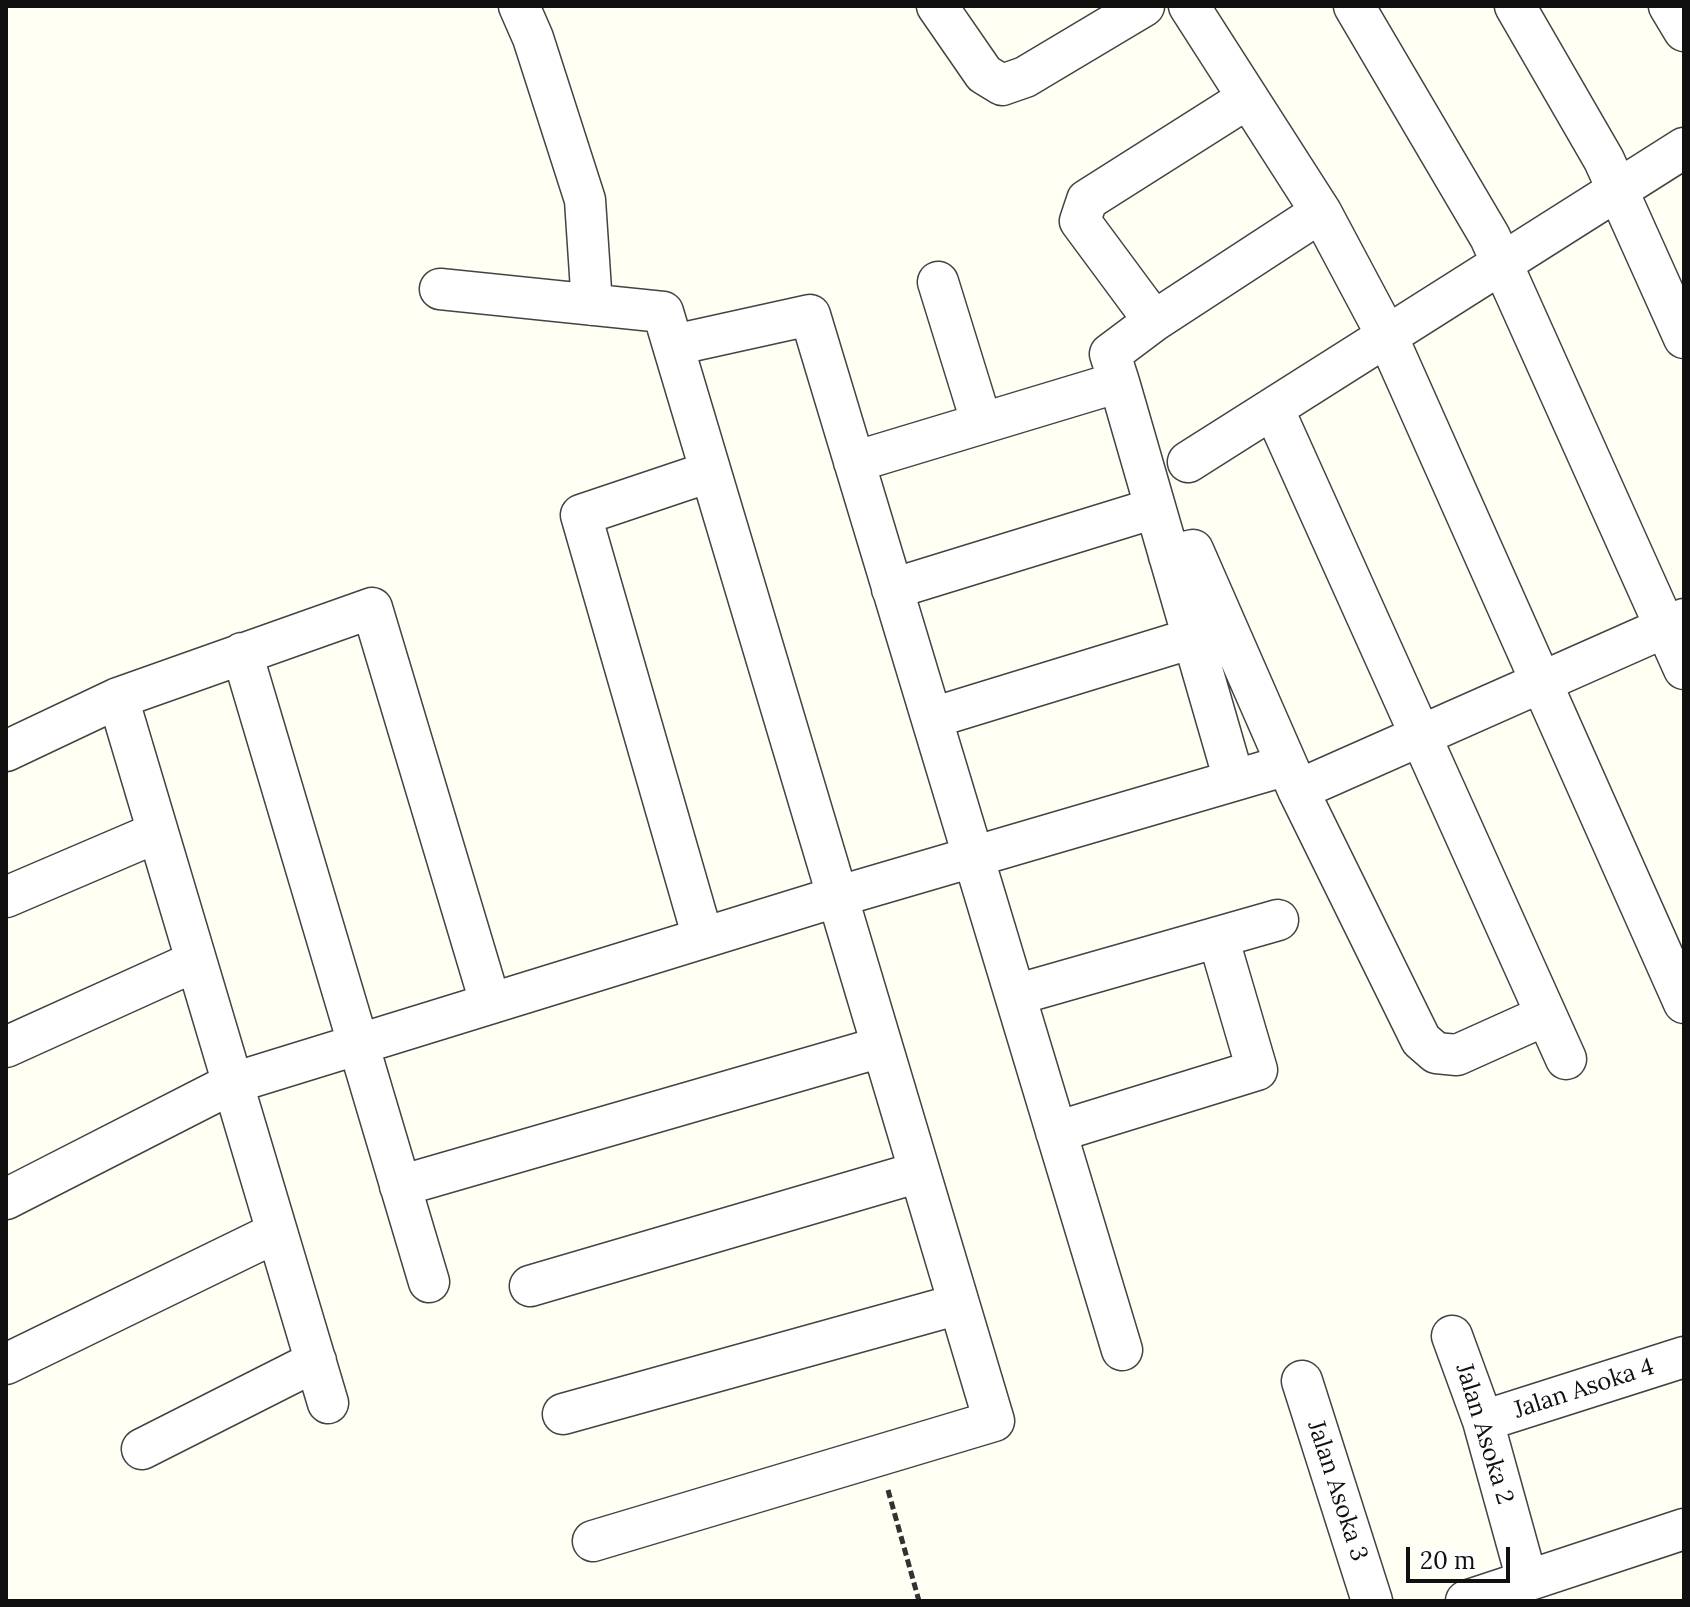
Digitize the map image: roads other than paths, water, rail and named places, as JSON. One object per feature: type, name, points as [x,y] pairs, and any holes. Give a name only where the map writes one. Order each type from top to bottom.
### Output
[{"type":"street","points":[[519,6],[533,38],[585,200],[592,305]]},
{"type":"street","points":[[937,6],[984,74],[1002,85],[1025,77],[1144,6]]},
{"type":"street","points":[[1189,6],[1321,212],[1387,336],[1684,1003]]},
{"type":"street","points":[[1354,6],[1490,237],[1675,623],[1684,669]]},
{"type":"street","points":[[1515,6],[1617,190],[1684,338]]},
{"type":"street","points":[[1669,6],[1684,31]]},
{"type":"street","points":[[1154,321],[1080,221],[1087,200],[1248,98]]},
{"type":"street","points":[[1188,462],[1684,148]]},
{"type":"street","points":[[1234,780],[1110,354],[1154,321],[1321,212]]},
{"type":"street","points":[[938,282],[981,421]]},
{"type":"street","points":[[440,289],[663,312],[994,1421],[593,1541]]},
{"type":"street","points":[[674,345],[810,315],[1122,1350]]},
{"type":"street","points":[[854,462],[981,421],[1119,382]]},
{"type":"street","points":[[1273,408],[1566,1059]]},
{"type":"street","points":[[703,938],[581,515],[709,472]]},
{"type":"street","points":[[892,589],[1155,508]]},
{"type":"street","points":[[1169,556],[1193,550],[1293,777],[1421,1040],[1436,1053],[1457,1055],[1546,1015]]},
{"type":"street","points":[[6,751],[118,698],[372,608],[490,1002]]},
{"type":"street","points":[[6,1199],[233,1083],[836,897],[1234,780],[1293,777],[1420,736],[1675,623]]},
{"type":"street","points":[[932,718],[1193,638]]},
{"type":"street","points":[[242,653],[429,1282]]},
{"type":"street","points":[[118,698],[328,1403]]},
{"type":"street","points":[[6,897],[158,832]]},
{"type":"street","points":[[1015,995],[1278,920]]},
{"type":"street","points":[[1056,1132],[1257,1070],[1218,937]]},
{"type":"street","points":[[6,1047],[196,961]]},
{"type":"street","points":[[400,1186],[881,1047]]},
{"type":"street","points":[[530,1286],[919,1172]]},
{"type":"street","points":[[6,1364],[277,1232]]},
{"type":"street","points":[[563,1414],[959,1304]]},
{"type":"street","name":"Jalan Asoka 2","points":[[1452,1336],[1483,1421],[1527,1580]]},
{"type":"street","name":"Jalan Asoka 4","points":[[1483,1421],[1684,1357]]},
{"type":"street","points":[[142,1449],[316,1361]]},
{"type":"street","name":"Jalan Asoka 3","points":[[1302,1381],[1372,1601]]},
{"type":"street","points":[[1466,1601],[1684,1529]]}]
